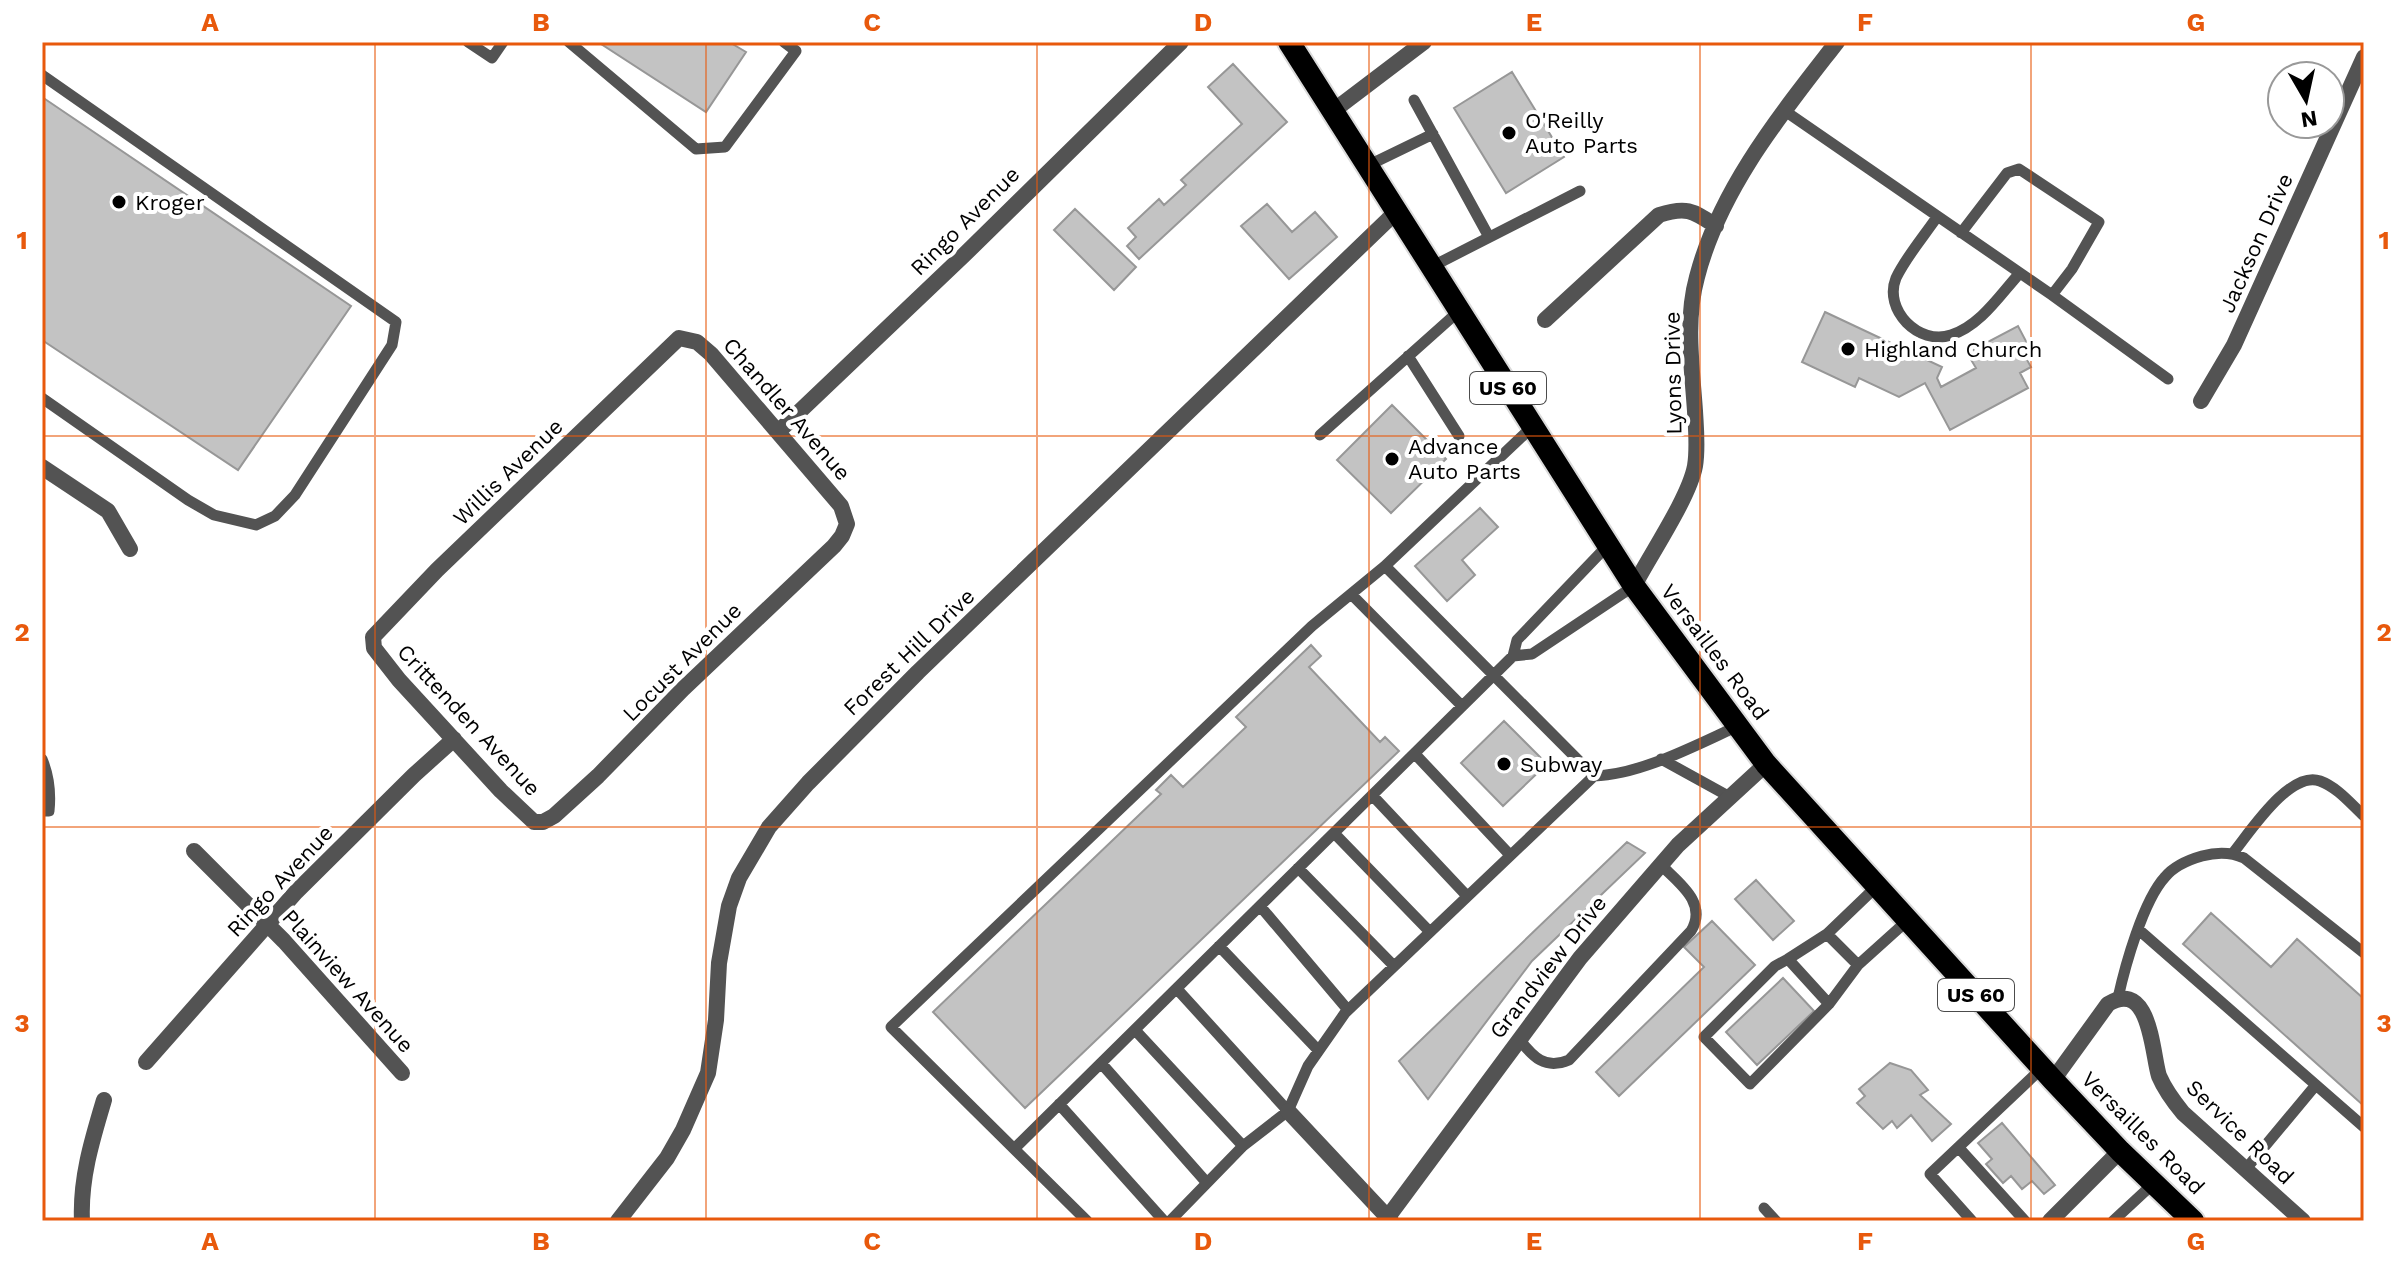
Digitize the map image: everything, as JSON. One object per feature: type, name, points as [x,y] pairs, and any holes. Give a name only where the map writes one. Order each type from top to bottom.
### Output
[{"type":"highway","name":"Versailles Road","points":[[1289,42],[1634,586],[1766,764],[2048,1074],[2120,1151],[2193,1221]]},
{"type":"street","name":"Ringo Avenue","points":[[779,431],[1181,42]]},
{"type":"street","points":[[1333,111],[1424,42]]},
{"type":"street","name":"Lyons Drive","points":[[1634,586],[1679,505],[1695,467],[1690,330],[1696,278],[1716,226],[1751,157],[1837,42]]},
{"type":"street","name":"Jackson Drive","points":[[2201,401],[2234,345],[2364,57]]},
{"type":"street","points":[[1545,320],[1659,215],[1678,209],[1695,212],[1716,226]]},
{"type":"street","name":"Forest Hill Drive","points":[[618,1221],[667,1158],[697,1102],[708,1073],[713,1045],[719,963],[729,906],[739,878],[769,827],[918,672],[1396,212]]},
{"type":"street","name":"Chandler Avenue","points":[[679,338],[690,339],[703,346],[841,506],[847,524]]},
{"type":"street","name":"Willis Avenue","points":[[373,641],[379,627],[408,598],[679,338]]},
{"type":"street","points":[[43,470],[108,511],[130,549]]},
{"type":"street","name":"Locust Avenue","points":[[539,822],[554,816],[618,757],[683,689],[834,546],[847,524]]},
{"type":"street","name":"Crittenden Avenue","points":[[373,641],[374,648],[399,680],[501,791],[530,820],[539,822]]},
{"type":"street","name":"Ringo Avenue","points":[[146,1062],[334,853],[454,739]]},
{"type":"street","name":"Grandview Drive","points":[[1390,1219],[1580,958],[1678,845],[1766,764]]},
{"type":"street","name":"Plainview Avenue","points":[[194,851],[331,991],[402,1073]]},
{"type":"street","points":[[2048,1074],[2108,1004],[2118,998]]},
{"type":"street","name":"Service Road","points":[[2118,998],[2134,1004],[2148,1023],[2159,1075],[2168,1094],[2183,1113],[2303,1221]]},
{"type":"street","points":[[82,1221],[81,1188],[104,1100]]},
{"type":"street","points":[[1288,1111],[1390,1219]]},
{"type":"street","points":[[2050,1221],[2120,1151]]},
{"type":"lane","points":[[468,42],[492,58],[503,42]]},
{"type":"lane","points":[[569,42],[696,149],[725,147],[796,51],[784,42]]},
{"type":"lane","points":[[42,75],[396,322],[392,345],[295,495],[275,516],[256,525],[214,515],[188,500],[42,398]]},
{"type":"lane","points":[[1414,100],[1489,237]]},
{"type":"lane","points":[[1785,111],[2168,379]]},
{"type":"lane","points":[[1367,166],[1433,134]]},
{"type":"lane","points":[[1961,233],[2007,173],[2019,169],[2099,222],[2072,269],[2052,295]]},
{"type":"lane","points":[[1431,267],[1580,191]]},
{"type":"lane","points":[[1937,217],[1896,279],[1892,298],[1902,320],[1925,336],[1953,335],[1985,313],[2019,274]]},
{"type":"lane","points":[[1320,435],[1459,311]]},
{"type":"lane","points":[[1408,356],[1459,436]]},
{"type":"lane","points":[[1087,1221],[891,1027],[1312,626],[1385,566],[1532,427]]},
{"type":"lane","points":[[1015,1148],[1513,656],[1517,640],[1608,545]]},
{"type":"lane","points":[[1385,566],[1594,776]]},
{"type":"lane","points":[[1513,656],[1532,654],[1634,586]]},
{"type":"lane","points":[[1351,594],[1462,706]]},
{"type":"lane","points":[[1059,1104],[1167,1221],[1243,1146],[1288,1111],[1318,1050],[1348,1010],[1594,776],[1609,776],[1661,759],[1738,726]]},
{"type":"lane","points":[[1415,754],[1510,855]]},
{"type":"lane","points":[[42,759],[50,797],[49,811],[42,811]]},
{"type":"lane","points":[[1661,759],[1730,797]]},
{"type":"lane","points":[[2233,853],[2289,787],[2304,780],[2316,779],[2329,785],[2364,816]]},
{"type":"lane","points":[[1372,795],[1467,896]]},
{"type":"lane","points":[[1334,833],[1430,932]]},
{"type":"lane","points":[[2118,998],[2128,957],[2164,877],[2185,861],[2207,855],[2233,853],[2244,858],[2364,953]]},
{"type":"lane","points":[[1519,1039],[1534,1058],[1559,1065],[1569,1060],[1691,931],[1698,914],[1696,904],[1661,865]]},
{"type":"lane","points":[[1298,868],[1394,966]]},
{"type":"lane","points":[[1877,886],[1827,934],[1775,966],[1704,1037],[1750,1084],[1829,1004],[1858,965],[1908,920]]},
{"type":"lane","points":[[1260,906],[1348,1010]]},
{"type":"lane","points":[[2139,930],[2364,1127]]},
{"type":"lane","points":[[1827,934],[1858,965]]},
{"type":"lane","points":[[1219,946],[1318,1050]]},
{"type":"lane","points":[[1788,959],[1829,1004]]},
{"type":"lane","points":[[1177,989],[1288,1111]]},
{"type":"lane","points":[[1135,1030],[1243,1146]]},
{"type":"lane","points":[[1101,1063],[1207,1183]]},
{"type":"lane","points":[[1972,1221],[1930,1174],[2048,1074]]},
{"type":"lane","points":[[2245,1170],[2315,1086]]},
{"type":"lane","points":[[1959,1148],[2025,1221]]},
{"type":"lane","points":[[2113,1221],[2154,1183]]},
{"type":"lane","points":[[1764,1208],[1776,1221]]},
{"type":"building","points":[[598,42],[729,42],[746,52],[706,112]]},
{"type":"building","points":[[1233,64],[1287,122],[1139,259],[1127,246],[1136,237],[1128,228],[1159,199],[1164,205],[1186,185],[1181,180],[1242,124],[1208,87]]},
{"type":"building","name":"O'Reilly Auto Parts","points":[[1512,72],[1564,157],[1506,193],[1454,108]]},
{"type":"building","name":"Kroger","points":[[42,97],[351,306],[238,470],[42,340]]},
{"type":"building","points":[[1267,204],[1292,232],[1315,212],[1337,237],[1289,279],[1241,226]]},
{"type":"building","points":[[1075,209],[1136,267],[1114,290],[1054,230]]},
{"type":"building","points":[[1825,312],[1942,367],[1937,378],[1941,387],[1976,368],[1967,353],[2018,326],[2028,345],[2021,349],[2031,367],[2020,373],[2028,388],[1950,430],[1925,383],[1899,397],[1859,378],[1855,387],[1802,362]]},
{"type":"building","name":"Advance Auto Parts","points":[[1392,405],[1446,459],[1391,513],[1337,460]]},
{"type":"building","points":[[1480,508],[1498,527],[1462,560],[1475,575],[1447,601],[1415,566]]},
{"type":"building","points":[[1311,645],[1321,656],[1309,667],[1380,742],[1385,737],[1399,751],[1025,1108],[933,1012],[1161,794],[1156,790],[1171,775],[1183,787],[1246,727],[1236,717]]},
{"type":"building","name":"Subway","points":[[1504,721],[1547,764],[1503,806],[1461,763]]},
{"type":"building","points":[[1627,842],[1645,853],[1532,961],[1428,1099],[1399,1061]]},
{"type":"building","points":[[1756,880],[1794,921],[1773,940],[1735,899]]},
{"type":"building","points":[[2211,913],[2271,967],[2297,939],[2364,999],[2364,1106],[2183,944]]},
{"type":"building","points":[[1712,921],[1755,965],[1619,1096],[1596,1072],[1704,967],[1684,947]]},
{"type":"building","points":[[1783,978],[1814,1011],[1757,1065],[1726,1032]]},
{"type":"building","points":[[1890,1063],[1911,1070],[1928,1090],[1920,1095],[1951,1124],[1932,1141],[1911,1115],[1897,1128],[1892,1121],[1883,1129],[1857,1103],[1865,1096],[1859,1089]]},
{"type":"building","points":[[2002,1123],[2055,1185],[2044,1194],[2032,1181],[2022,1189],[2011,1176],[2003,1183],[1986,1164],[1992,1159],[1978,1143]]},
{"type":"place","name":"O'Reilly Auto Parts","points":[[1509,133]]},
{"type":"place","name":"Kroger","points":[[119,202]]},
{"type":"place","name":"Highland Church","points":[[1848,349]]},
{"type":"place","name":"Advance Auto Parts","points":[[1392,459]]},
{"type":"place","name":"Subway","points":[[1504,764]]}]
